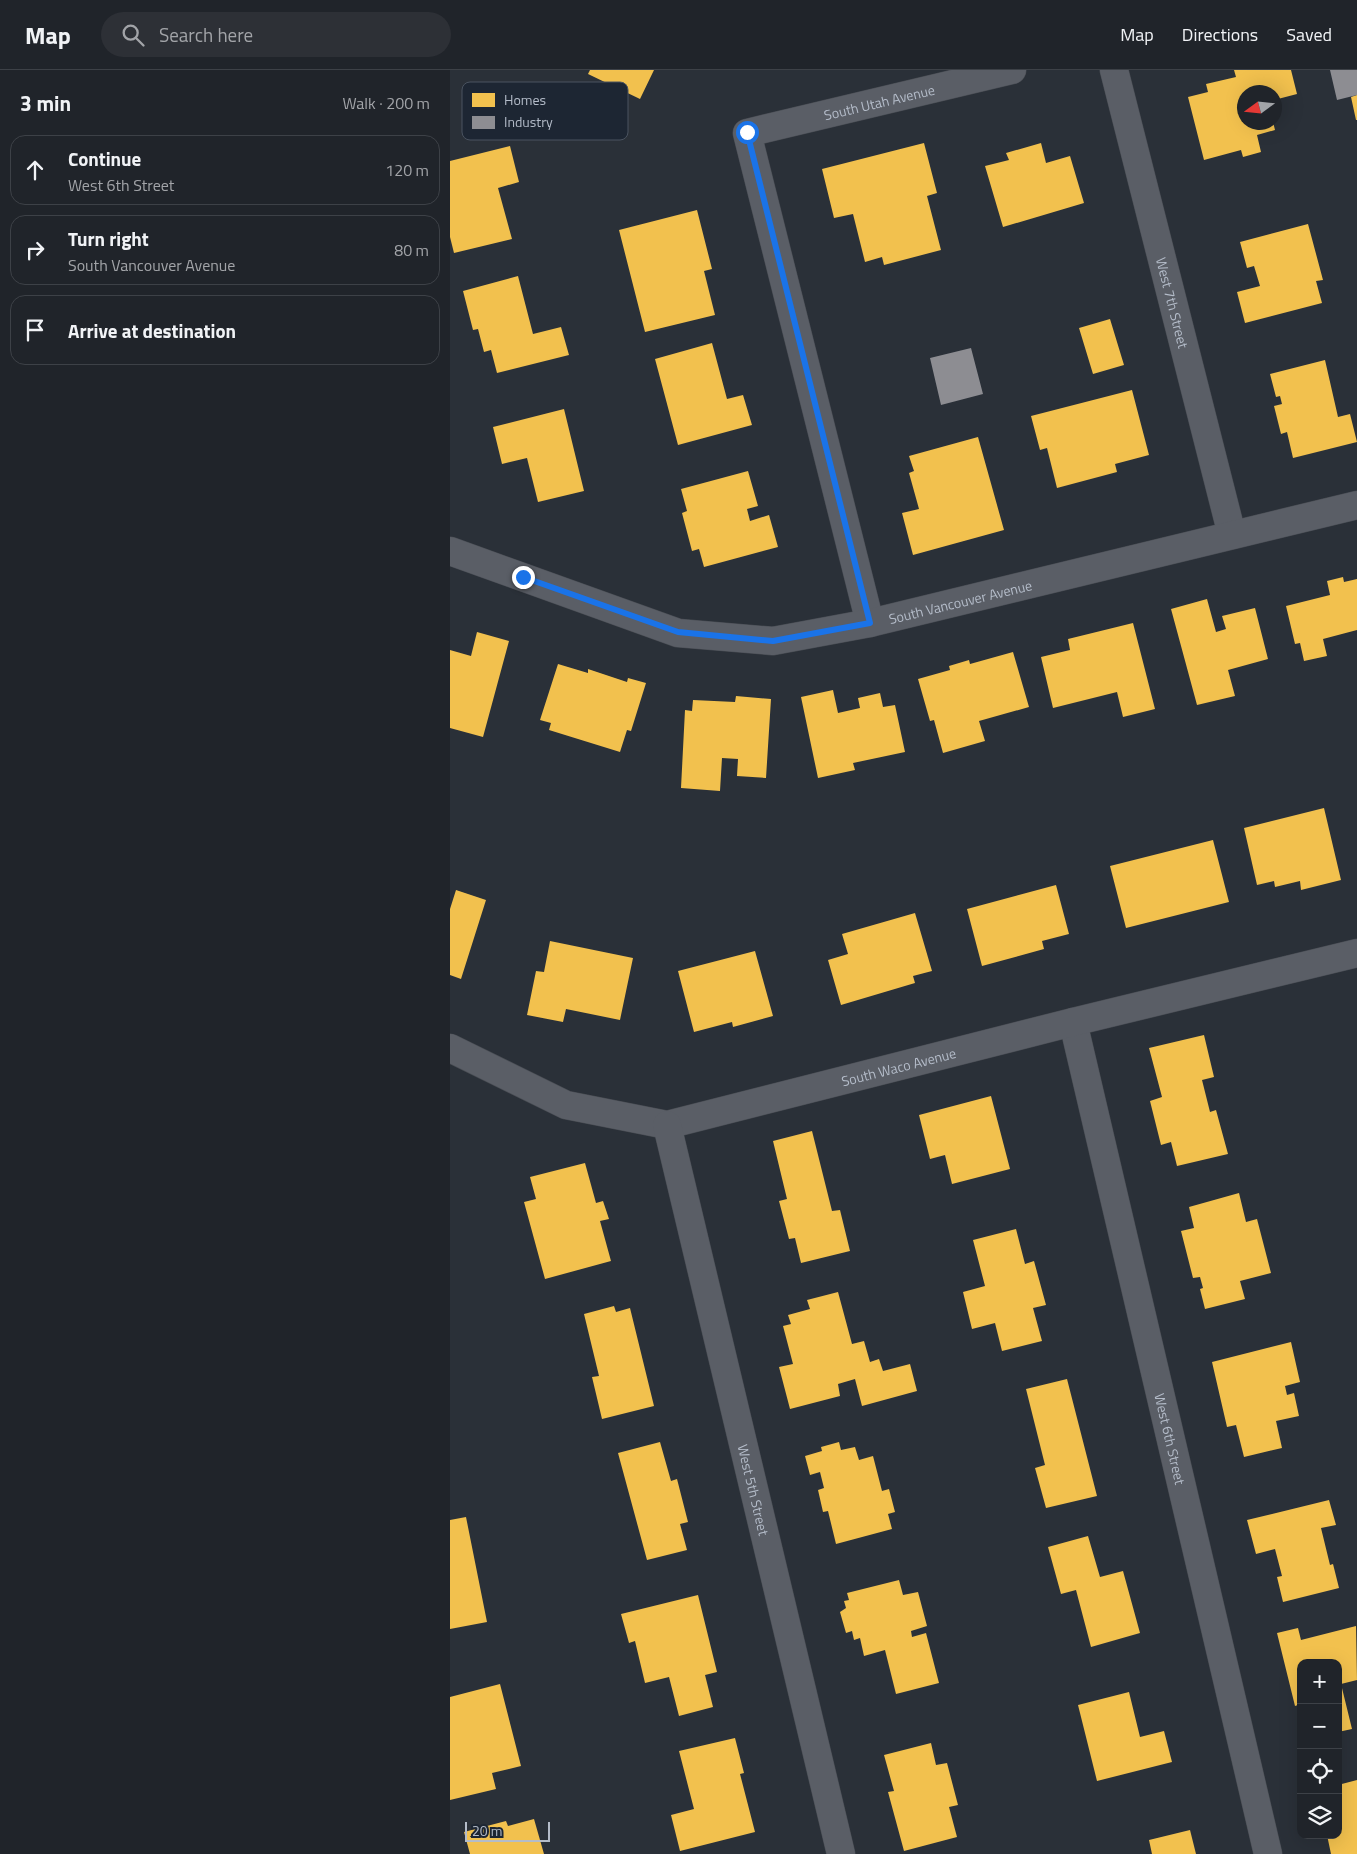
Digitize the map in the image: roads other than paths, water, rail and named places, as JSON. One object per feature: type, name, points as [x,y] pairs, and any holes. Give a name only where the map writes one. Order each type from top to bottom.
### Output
[{"type":"street","name":"South Utah Avenue","points":[[870,623],[747,132],[1012,70]]},
{"type":"street","name":"West 7th Street","points":[[1114,70],[1232,535]]},
{"type":"street","name":"South Vancouver Avenue","points":[[450,551],[678,632],[773,641],[870,623],[1357,505]]},
{"type":"street","name":"South Waco Avenue","points":[[450,1048],[566,1105],[667,1125],[1073,1022],[1357,953]]},
{"type":"street","name":"West 6th Street","points":[[1073,1022],[1268,1854]]},
{"type":"street","name":"West 5th Street","points":[[667,1125],[841,1854]]}]
